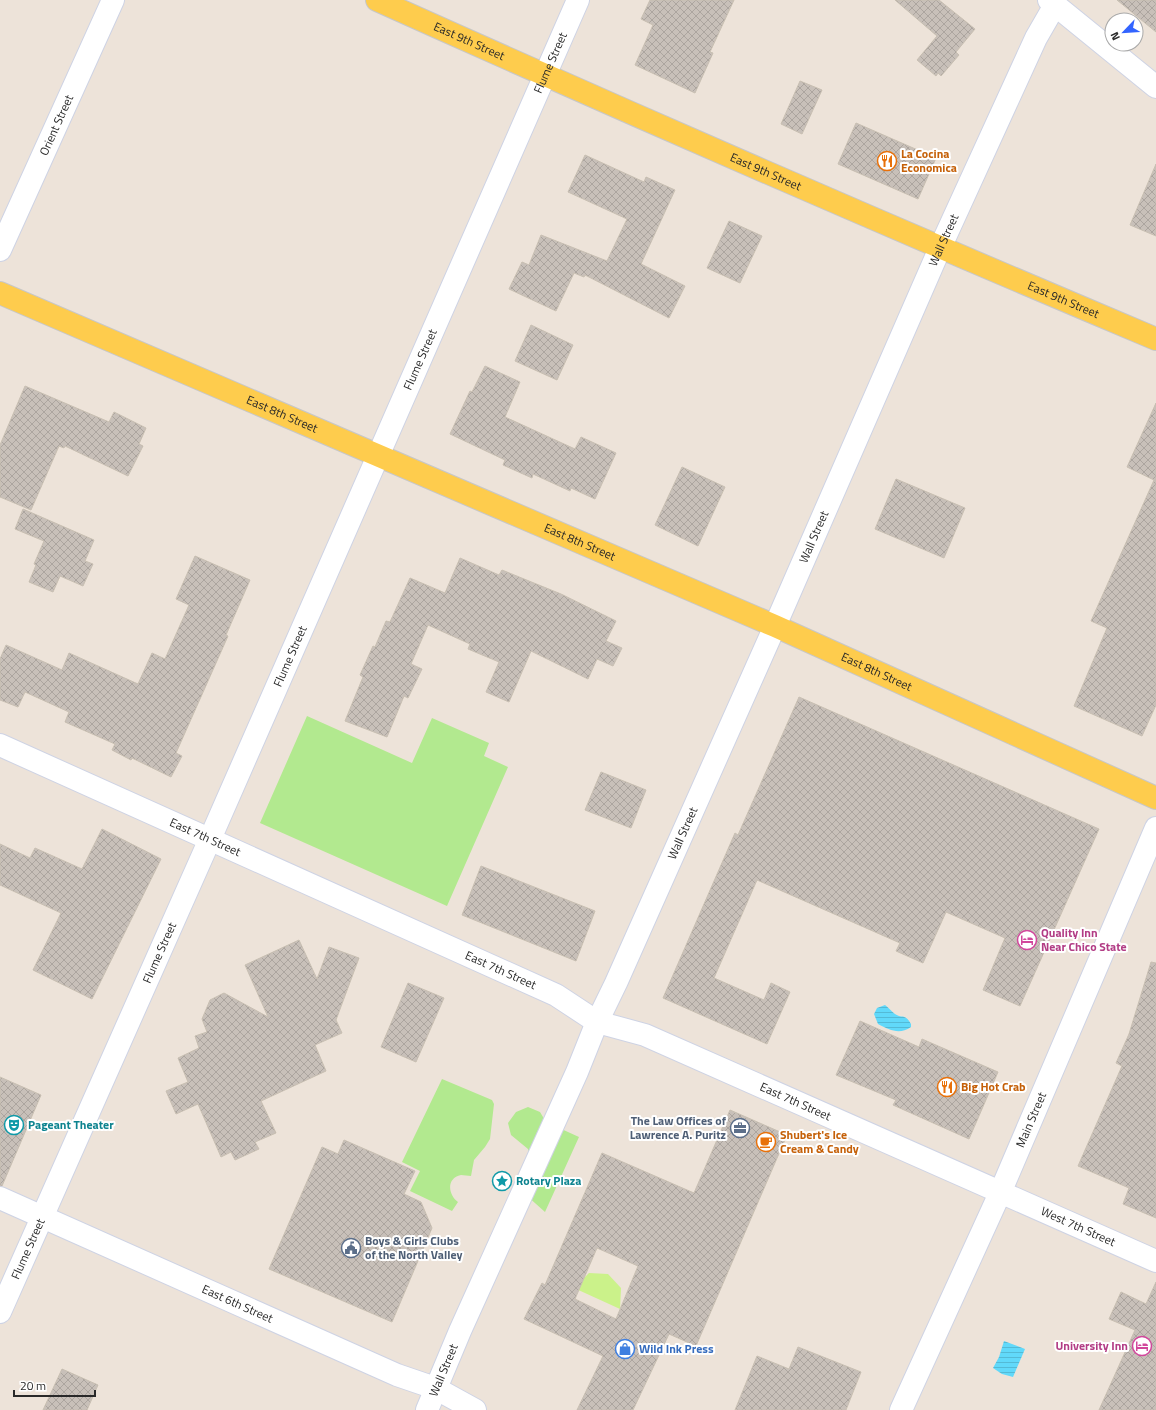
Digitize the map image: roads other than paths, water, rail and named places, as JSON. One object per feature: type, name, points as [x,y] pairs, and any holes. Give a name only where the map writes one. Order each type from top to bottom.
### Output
[{"type":"main road","name":"East 9th Street","points":[[377,0],[545,76],[940,248],[1156,339]]},
{"type":"main road","name":"East 8th Street","points":[[0,293],[775,626],[1156,798]]},
{"type":"street","name":"Orient Street","points":[[0,250],[113,0]]},
{"type":"street","name":"Flume Street","points":[[0,1312],[210,839],[578,0]]},
{"type":"street","points":[[1052,2],[1156,87]]},
{"type":"street","name":"Wall Street","points":[[427,1410],[460,1331],[577,1072],[597,1022],[616,984],[775,626],[940,248],[1052,2]]},
{"type":"street","name":"East 7th Street","points":[[0,745],[556,995],[597,1022],[645,1035],[1000,1192]]},
{"type":"street","name":"Main Street","points":[[901,1410],[1000,1192],[1156,828]]},
{"type":"street","name":"West 7th Street","points":[[1000,1192],[1156,1261]]},
{"type":"street","name":"East 6th Street","points":[[0,1198],[398,1375],[435,1388],[475,1410]]},
{"type":"water","points":[[885,1005],[895,1014],[907,1018],[911,1024],[911,1027],[902,1031],[894,1031],[878,1024],[874,1014],[877,1008]]},
{"type":"water","points":[[1004,1341],[1025,1349],[1013,1377],[1002,1374],[993,1368],[999,1357]]},
{"type":"place","name":"La Cocina Economica","points":[[887,161]]},
{"type":"place","name":"Quality Inn Near Chico State","points":[[1027,940]]},
{"type":"place","name":"Big Hot Crab","points":[[947,1087]]},
{"type":"place","name":"Pageant Theater","points":[[14,1125]]},
{"type":"place","name":"The Law Offices of Lawrence A. Puritz","points":[[740,1128]]},
{"type":"place","name":"Shubert's Ice Cream & Candy","points":[[766,1142]]},
{"type":"place","name":"Rotary Plaza","points":[[502,1181]]},
{"type":"place","name":"Boys & Girls Clubs of the North Valley","points":[[351,1248]]},
{"type":"place","name":"University Inn","points":[[1142,1346]]},
{"type":"place","name":"Wild Ink Press","points":[[625,1349]]}]
